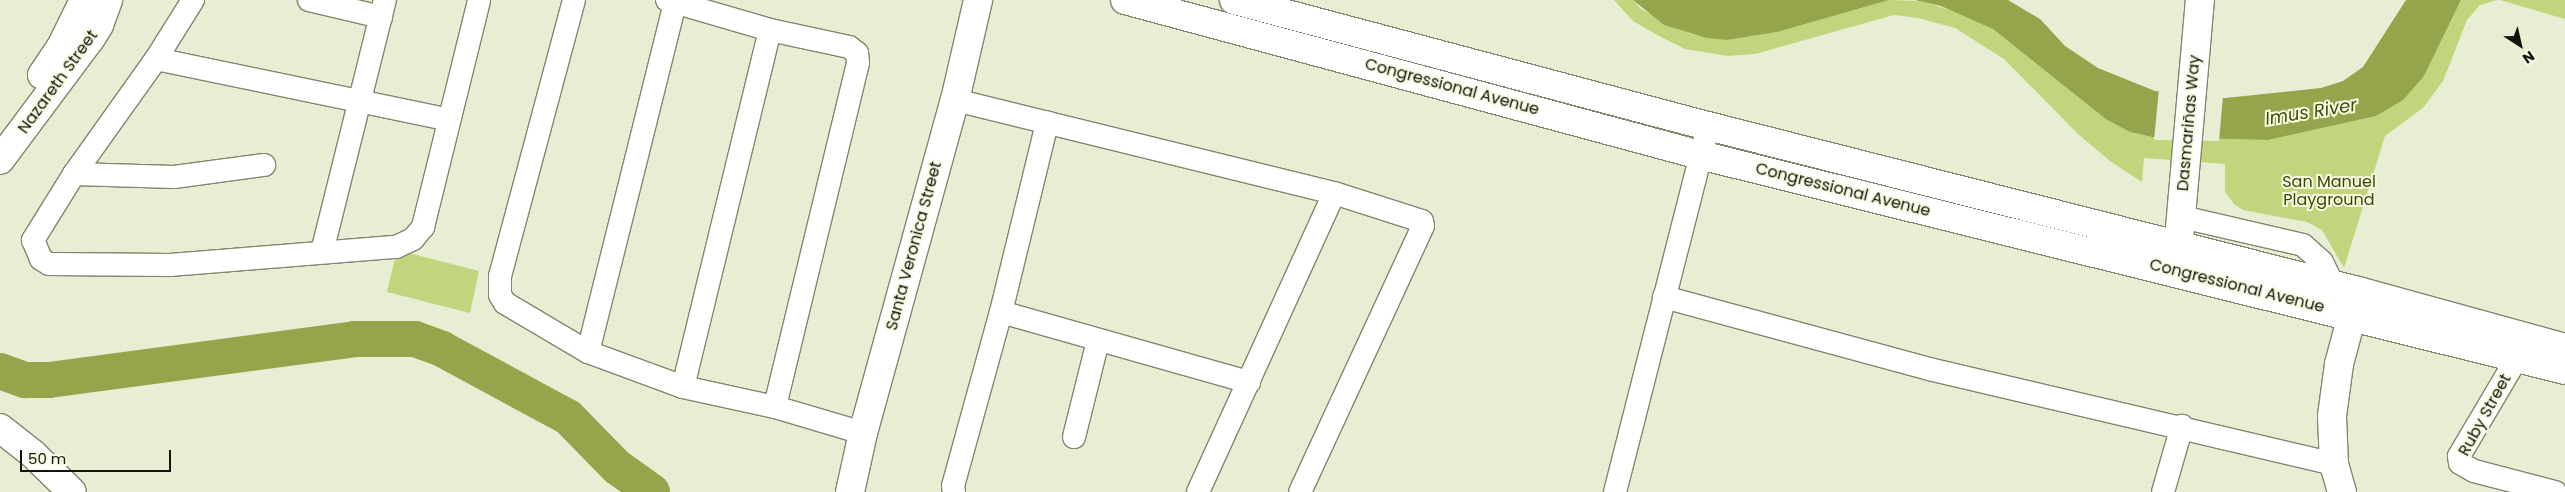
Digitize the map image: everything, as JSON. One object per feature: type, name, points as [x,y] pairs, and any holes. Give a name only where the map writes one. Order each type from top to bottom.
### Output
[{"type":"main road","name":"Nazareth Street","points":[[0,133],[62,45],[84,0]]},
{"type":"main road","name":"Nazareth Street","points":[[0,160],[99,25],[108,0]]},
{"type":"main road","name":"Santa Veronica Street","points":[[850,492],[863,433],[954,100],[978,0]]},
{"type":"main road","name":"Congressional Avenue","points":[[1125,0],[1231,9],[1708,126],[2177,258],[2348,297],[2517,358],[2565,370]]},
{"type":"main road","name":"Dasmariñas Way","points":[[2177,258],[2200,0]]},
{"type":"main road","name":"Congressional Avenue","points":[[1231,9],[1700,155],[2177,258],[2565,348]]},
{"type":"main road","points":[[2342,492],[2334,464],[2331,433],[2334,391],[2348,297]]},
{"type":"main road","points":[[0,428],[33,454],[72,492]]},
{"type":"street","points":[[193,0],[156,59],[74,174],[33,240],[41,259],[49,264],[170,265],[396,247],[413,239],[423,227],[447,119],[479,0]]},
{"type":"street","points":[[309,0],[383,9],[362,99],[322,252]]},
{"type":"street","points":[[574,0],[500,287],[505,303],[588,352],[684,387],[775,407],[863,433]]},
{"type":"street","points":[[588,352],[671,1],[770,30],[849,47],[857,53],[858,63],[775,407]]},
{"type":"street","points":[[684,387],[770,30]]},
{"type":"street","points":[[156,59],[362,99],[447,119]]},
{"type":"street","points":[[954,100],[1334,193],[1418,217],[1423,226],[1300,492]]},
{"type":"street","points":[[954,492],[953,486],[1001,312],[1047,124]]},
{"type":"street","points":[[1615,492],[1708,126]]},
{"type":"street","points":[[74,174],[174,177],[264,164]]},
{"type":"street","points":[[1198,492],[1334,193]]},
{"type":"street","points":[[2182,217],[2302,245],[2322,262],[2348,297]]},
{"type":"street","points":[[1664,297],[1929,369],[2182,426],[2334,464]]},
{"type":"street","points":[[1001,312],[1098,341],[1249,382]]},
{"type":"street","points":[[1074,436],[1098,341]]},
{"type":"street","name":"Ruby Street","points":[[2517,358],[2459,456],[2460,463],[2474,471],[2555,492]]},
{"type":"street","points":[[2163,492],[2182,426]]},
{"type":"green space","name":"San Manuel Playground","points":[[1614,0],[1633,0],[1641,9],[1688,33],[1727,40],[1777,32],[1889,0],[1921,1],[1963,14],[1993,29],[2107,120],[2130,132],[2152,137],[2268,140],[2376,116],[2424,76],[2461,0],[2497,0],[2480,5],[2467,20],[2443,81],[2423,108],[2385,136],[2344,268],[2322,230],[2307,222],[2243,210],[2234,204],[2225,192],[2225,164],[2144,158],[2142,182],[2110,161],[2079,135],[2004,59],[1955,28],[1918,18],[1894,15],[1755,54],[1728,56],[1685,49],[1633,21]]},
{"type":"green space","points":[[2500,0],[2565,0],[2565,19]]},
{"type":"green space","points":[[397,250],[479,271],[470,313],[387,292]]},
{"type":"water","points":[[1633,0],[1889,0],[1777,32],[1727,40],[1707,38],[1664,25]]},
{"type":"water","name":"Imus River","points":[[1915,0],[2008,0],[2040,19],[2065,46],[2098,68],[2155,91],[2225,98],[2321,88],[2343,81],[2363,67],[2406,0],[2461,0],[2424,76],[2403,100],[2376,116],[2268,140],[2152,137],[2130,132],[2107,120],[1993,29],[1941,6]]},
{"type":"pier","points":[[2159,89],[2223,96],[2219,141],[2154,140]]},
{"type":"waterway","points":[[0,371],[25,380],[49,380],[355,339],[415,339],[442,349],[568,417],[617,467],[652,492]]}]
